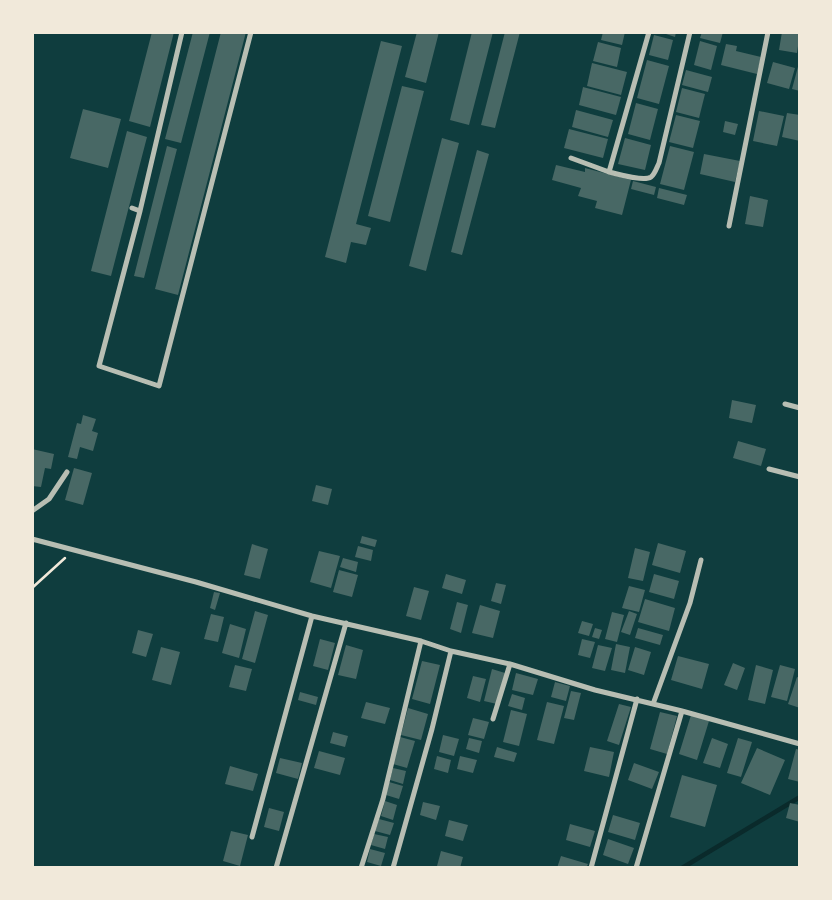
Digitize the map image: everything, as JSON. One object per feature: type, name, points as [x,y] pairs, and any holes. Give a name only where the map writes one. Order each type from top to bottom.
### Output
[{"type":"street","points":[[182,32],[140,211],[99,366],[160,386],[251,32]]},
{"type":"street","points":[[609,172],[649,32]]},
{"type":"street","points":[[571,158],[627,177],[646,178],[653,174],[659,163],[690,32]]},
{"type":"street","points":[[729,226],[768,32]]},
{"type":"street","points":[[132,208],[140,211]]},
{"type":"street","points":[[785,404],[800,408]]},
{"type":"street","points":[[770,469],[800,477]]},
{"type":"street","points":[[32,511],[49,500],[67,472]]},
{"type":"street","points":[[32,539],[196,582],[312,616],[510,664],[595,690],[637,699],[800,744]]},
{"type":"street","points":[[653,704],[690,603],[701,560]]},
{"type":"street","points":[[252,837],[312,616]]},
{"type":"street","points":[[276,868],[346,623]]},
{"type":"street","points":[[361,868],[383,800],[421,641]]},
{"type":"street","points":[[393,868],[452,651]]},
{"type":"street","points":[[494,720],[510,664]]},
{"type":"street","points":[[591,868],[637,699]]},
{"type":"street","points":[[636,868],[682,711]]},
{"type":"path","points":[[32,588],[73,550]]},
{"type":"building","points":[[152,32],[174,32],[150,127],[129,121]]},
{"type":"building","points":[[193,32],[210,32],[181,143],[165,139]]},
{"type":"building","points":[[221,32],[246,32],[178,295],[155,289]]},
{"type":"building","points":[[417,32],[439,32],[426,83],[405,77]]},
{"type":"building","points":[[472,32],[493,32],[469,125],[450,120]]},
{"type":"building","points":[[505,32],[520,32],[495,128],[481,125]]},
{"type":"building","points":[[603,32],[625,32],[622,45],[601,40]]},
{"type":"building","points":[[660,32],[676,32],[675,37]]},
{"type":"building","points":[[702,32],[723,32],[720,43],[700,38]]},
{"type":"building","points":[[782,32],[800,32],[797,53],[779,50]]},
{"type":"building","points":[[654,35],[673,40],[668,60],[649,55]]},
{"type":"building","points":[[381,41],[402,46],[356,224],[371,228],[366,245],[351,242],[346,263],[325,257]]},
{"type":"building","points":[[700,41],[717,46],[711,70],[694,65]]},
{"type":"building","points":[[598,42],[621,48],[617,67],[593,61]]},
{"type":"building","points":[[726,44],[737,46],[736,51],[761,57],[757,74],[721,65]]},
{"type":"building","points":[[647,60],[669,66],[659,104],[637,98]]},
{"type":"building","points":[[773,62],[795,68],[789,89],[767,83]]},
{"type":"building","points":[[592,63],[627,72],[621,95],[587,86]]},
{"type":"building","points":[[800,63],[800,91],[792,89]]},
{"type":"building","points":[[686,70],[712,77],[708,92],[682,85]]},
{"type":"building","points":[[402,86],[424,91],[390,222],[368,216]]},
{"type":"building","points":[[583,87],[621,97],[616,115],[579,105]]},
{"type":"building","points":[[682,88],[705,94],[699,118],[676,112]]},
{"type":"building","points":[[636,103],[658,109],[650,140],[628,134]]},
{"type":"building","points":[[83,109],[121,119],[108,168],[70,158]]},
{"type":"building","points":[[576,110],[613,120],[608,137],[572,127]]},
{"type":"building","points":[[759,111],[784,116],[777,146],[753,141]]},
{"type":"building","points":[[787,113],[800,115],[800,141],[782,137]]},
{"type":"building","points":[[676,115],[700,121],[693,148],[669,142]]},
{"type":"building","points":[[725,121],[738,124],[735,135],[723,132]]},
{"type":"building","points":[[569,129],[608,139],[603,158],[564,148]]},
{"type":"building","points":[[127,131],[147,137],[111,276],[91,271]]},
{"type":"building","points":[[442,138],[459,143],[426,271],[409,266]]},
{"type":"building","points":[[625,138],[651,145],[645,170],[618,164]]},
{"type":"building","points":[[167,146],[177,149],[144,278],[134,276]]},
{"type":"building","points":[[670,146],[694,152],[684,190],[660,184]]},
{"type":"building","points":[[477,150],[489,154],[462,255],[451,252]]},
{"type":"building","points":[[704,154],[740,161],[735,182],[700,174]]},
{"type":"building","points":[[556,165],[585,172],[585,168],[631,180],[622,215],[595,208],[597,201],[578,196],[581,188],[552,180]]},
{"type":"building","points":[[633,181],[656,187],[654,195],[631,189]]},
{"type":"building","points":[[659,188],[687,195],[684,205],[657,198]]},
{"type":"building","points":[[750,196],[768,200],[763,227],[745,224]]},
{"type":"building","points":[[732,400],[756,405],[752,423],[729,418]]},
{"type":"building","points":[[83,415],[96,419],[92,431],[98,433],[93,451],[80,447],[77,459],[68,457],[77,423],[81,424]]},
{"type":"building","points":[[738,441],[766,449],[761,466],[733,458]]},
{"type":"building","points":[[32,449],[54,454],[51,469],[45,468],[41,487],[32,486]]},
{"type":"building","points":[[74,468],[92,473],[83,505],[65,500]]},
{"type":"building","points":[[316,485],[332,489],[328,505],[312,501]]},
{"type":"building","points":[[362,536],[377,540],[375,547],[360,543]]},
{"type":"building","points":[[658,543],[686,551],[680,573],[652,565]]},
{"type":"building","points":[[252,544],[268,549],[260,579],[244,575]]},
{"type":"building","points":[[358,546],[373,550],[371,561],[355,557]]},
{"type":"building","points":[[635,548],[650,552],[643,581],[628,578]]},
{"type":"building","points":[[319,551],[340,556],[331,588],[310,582]]},
{"type":"building","points":[[343,558],[358,562],[356,572],[340,567]]},
{"type":"building","points":[[339,570],[358,575],[352,597],[333,592]]},
{"type":"building","points":[[446,574],[466,580],[462,594],[442,588]]},
{"type":"building","points":[[654,574],[679,581],[674,599],[649,592]]},
{"type":"building","points":[[496,583],[506,585],[501,604],[491,601]]},
{"type":"building","points":[[629,586],[645,590],[639,612],[622,608]]},
{"type":"building","points":[[414,587],[429,591],[421,620],[406,616]]},
{"type":"building","points":[[214,592],[220,593],[215,610],[210,608]]},
{"type":"building","points":[[645,599],[675,608],[669,631],[638,622]]},
{"type":"building","points":[[457,602],[468,605],[461,633],[450,629]]},
{"type":"building","points":[[480,605],[500,611],[493,638],[472,633]]},
{"type":"building","points":[[255,611],[268,615],[255,663],[242,659]]},
{"type":"building","points":[[629,611],[637,614],[630,635],[621,632]]},
{"type":"building","points":[[612,612],[624,615],[617,642],[605,639]]},
{"type":"building","points":[[211,614],[224,617],[218,642],[204,639]]},
{"type":"building","points":[[582,621],[593,624],[589,636],[578,633]]},
{"type":"building","points":[[230,624],[246,629],[239,658],[222,653]]},
{"type":"building","points":[[595,628],[602,630],[599,639],[592,637]]},
{"type":"building","points":[[638,628],[663,635],[660,645],[635,638]]},
{"type":"building","points":[[138,630],[153,634],[146,657],[132,653]]},
{"type":"building","points":[[320,639],[335,643],[328,670],[313,666]]},
{"type":"building","points":[[582,639],[595,642],[590,658],[578,655]]},
{"type":"building","points":[[616,644],[630,647],[625,673],[611,670]]},
{"type":"building","points":[[346,645],[363,650],[356,679],[338,675]]},
{"type":"building","points":[[598,645],[612,648],[605,671],[592,668]]},
{"type":"building","points":[[161,647],[180,652],[171,685],[152,680]]},
{"type":"building","points":[[635,647],[651,652],[644,675],[628,670]]},
{"type":"building","points":[[678,656],[709,664],[702,689],[671,680]]},
{"type":"building","points":[[422,661],[440,665],[430,704],[412,699]]},
{"type":"building","points":[[733,663],[745,668],[737,690],[724,685]]},
{"type":"building","points":[[235,665],[252,669],[246,691],[229,687]]},
{"type":"building","points":[[756,665],[773,670],[765,704],[748,700]]},
{"type":"building","points":[[780,665],[795,669],[787,701],[771,697]]},
{"type":"building","points":[[492,669],[505,673],[497,704],[484,701]]},
{"type":"building","points":[[516,673],[538,679],[533,695],[512,690]]},
{"type":"building","points":[[473,676],[486,679],[480,702],[467,698]]},
{"type":"building","points":[[797,677],[800,678],[800,708],[788,704]]},
{"type":"building","points":[[555,682],[570,686],[566,701],[551,697]]},
{"type":"building","points":[[571,691],[581,693],[574,720],[564,718]]},
{"type":"building","points":[[300,692],[318,697],[316,705],[298,700]]},
{"type":"building","points":[[512,694],[525,698],[522,710],[508,706]]},
{"type":"building","points":[[366,702],[390,708],[385,724],[361,718]]},
{"type":"building","points":[[547,702],[564,706],[554,744],[537,740]]},
{"type":"building","points":[[619,704],[631,707],[619,745],[607,741]]},
{"type":"building","points":[[408,708],[428,714],[421,740],[401,735]]},
{"type":"building","points":[[511,710],[527,714],[519,746],[503,742]]},
{"type":"building","points":[[660,712],[677,716],[667,754],[650,749]]},
{"type":"building","points":[[691,715],[709,721],[697,760],[679,754]]},
{"type":"building","points":[[473,718],[489,722],[484,739],[468,735]]},
{"type":"building","points":[[333,732],[348,736],[345,747],[330,743]]},
{"type":"building","points":[[443,735],[459,739],[454,756],[439,752]]},
{"type":"building","points":[[400,737],[415,741],[407,768],[393,764]]},
{"type":"building","points":[[469,738],[482,741],[479,753],[466,749]]},
{"type":"building","points":[[712,738],[728,744],[720,768],[703,763]]},
{"type":"building","points":[[738,738],[752,742],[741,777],[727,773]]},
{"type":"building","points":[[497,747],[517,753],[514,762],[494,757]]},
{"type":"building","points":[[590,747],[614,752],[609,777],[584,771]]},
{"type":"building","points":[[757,748],[785,760],[770,795],[741,783]]},
{"type":"building","points":[[796,749],[800,750],[800,782],[788,779]]},
{"type":"building","points":[[319,751],[345,758],[340,775],[314,768]]},
{"type":"building","points":[[437,756],[451,760],[448,773],[434,769]]},
{"type":"building","points":[[460,756],[477,760],[473,773],[457,769]]},
{"type":"building","points":[[280,758],[302,763],[298,779],[276,773]]},
{"type":"building","points":[[634,763],[659,772],[652,789],[628,780]]},
{"type":"building","points":[[230,766],[258,774],[253,791],[225,784]]},
{"type":"building","points":[[393,768],[406,771],[403,784],[390,780]]},
{"type":"building","points":[[682,775],[717,785],[705,827],[670,817]]},
{"type":"building","points":[[389,782],[403,786],[399,799],[386,795]]},
{"type":"building","points":[[385,801],[397,805],[393,820],[381,816]]},
{"type":"building","points":[[423,802],[440,806],[436,820],[420,815]]},
{"type":"building","points":[[790,803],[800,805],[800,822],[786,818]]},
{"type":"building","points":[[269,808],[284,812],[279,831],[264,827]]},
{"type":"building","points":[[613,815],[640,823],[635,840],[608,832]]},
{"type":"building","points":[[379,819],[394,823],[390,835],[375,831]]},
{"type":"building","points":[[449,820],[468,825],[463,841],[445,836]]},
{"type":"building","points":[[570,824],[595,831],[590,847],[566,840]]},
{"type":"building","points":[[231,831],[248,835],[240,866],[223,861]]},
{"type":"building","points":[[374,834],[388,837],[385,849],[371,845]]},
{"type":"building","points":[[608,839],[634,848],[628,864],[603,855]]},
{"type":"building","points":[[370,849],[385,853],[381,866],[367,862]]},
{"type":"building","points":[[441,851],[463,857],[460,868],[437,866]]},
{"type":"building","points":[[561,856],[588,864],[586,868],[557,868]]},
{"type":"waterway","points":[[682,868],[800,797]]}]
